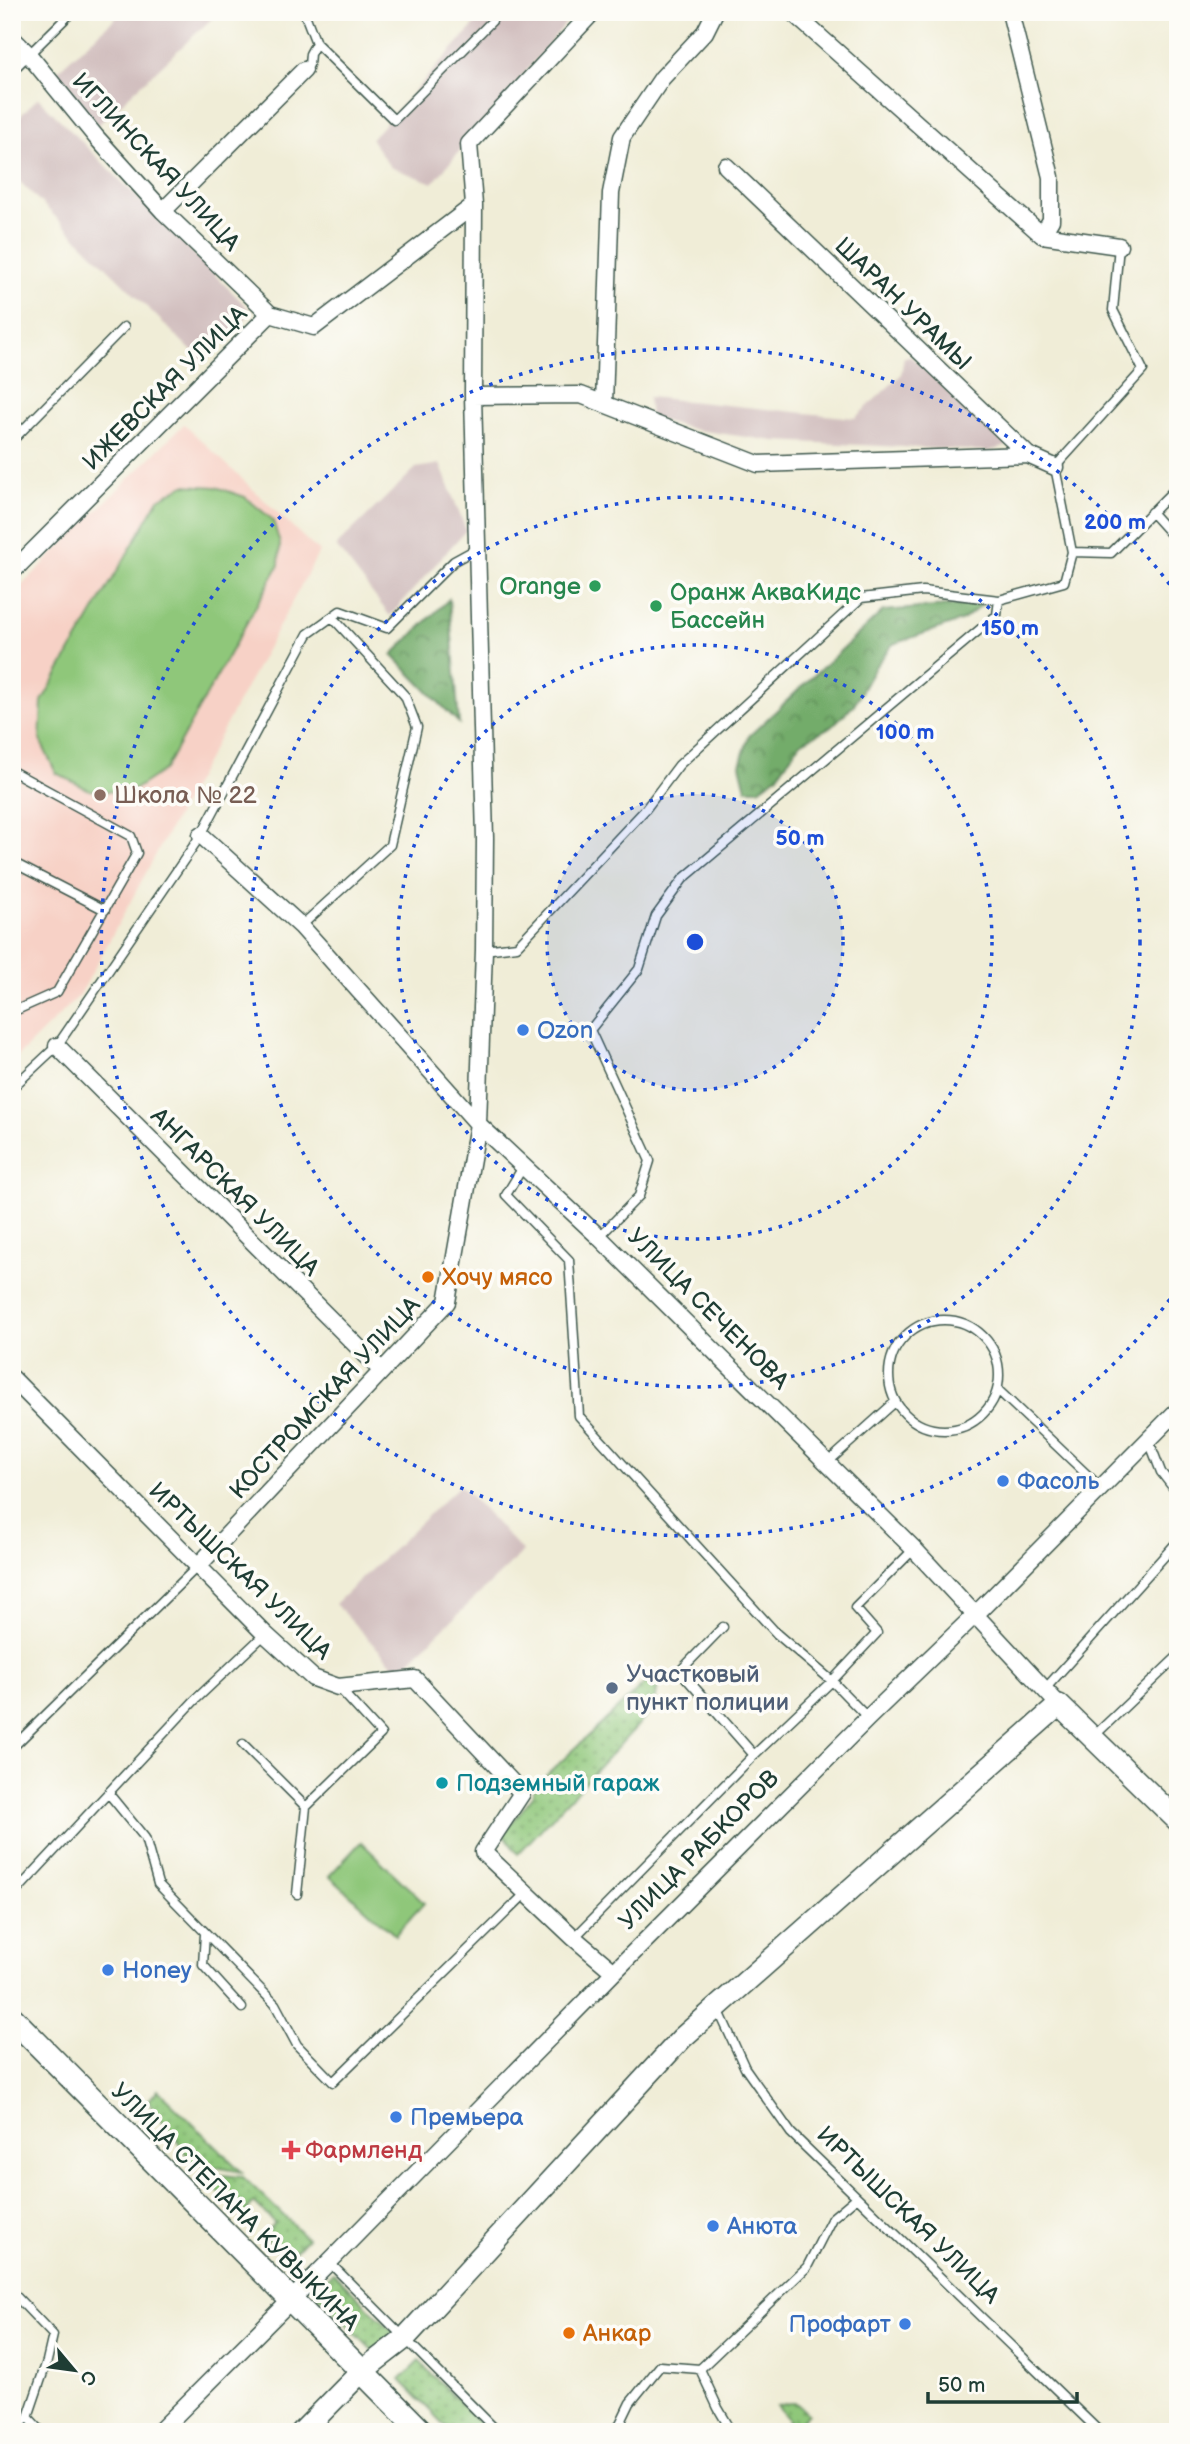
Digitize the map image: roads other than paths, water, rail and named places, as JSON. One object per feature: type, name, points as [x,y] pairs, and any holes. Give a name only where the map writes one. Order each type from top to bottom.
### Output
[{"type":"main road","name":"УЛИЦА СТЕПАНА КУВЫКИНА","points":[[12,2018],[418,2431]]},
{"type":"street","points":[[604,404],[611,193],[622,137],[662,78],[705,32],[715,12]]},
{"type":"street","points":[[792,12],[1042,235],[1119,246]]},
{"type":"street","points":[[1010,12],[1051,177],[1051,220],[1042,235]]},
{"type":"street","points":[[474,205],[469,144],[584,15]]},
{"type":"street","name":"ИГЛИНСКАЯ УЛИЦА","points":[[12,38],[96,138],[163,211],[270,314]]},
{"type":"street","points":[[163,211],[304,70]]},
{"type":"street","name":"ШАРАН УРАМЫ","points":[[726,166],[1027,455],[1055,467]]},
{"type":"street","name":"ИЖЕВСКАЯ УЛИЦА","points":[[12,572],[270,314],[314,327],[474,205]]},
{"type":"street","name":"КОСТРОМСКАЯ УЛИЦА","points":[[198,1566],[447,1302],[478,1124],[484,950],[485,838],[473,396],[474,205]]},
{"type":"street","points":[[473,396],[581,395],[758,464],[1027,455]]},
{"type":"street","name":"УЛИЦА СЕЧЕНОВА","points":[[201,835],[302,926],[478,1124],[599,1237],[914,1549],[1052,1697],[1178,1821]]},
{"type":"street","name":"АНГАРСКАЯ УЛИЦА","points":[[57,1046],[382,1371]]},
{"type":"street","name":"ИРТЫШСКАЯ УЛИЦА","points":[[12,1378],[265,1634],[313,1678],[338,1687],[415,1679],[522,1793],[483,1852],[614,1972]]},
{"type":"street","name":"УЛИЦА РАБКОРОВ","points":[[159,2432],[614,1972],[1178,1410]]},
{"type":"street","points":[[302,2432],[361,2372],[405,2337],[682,2038],[976,1781],[1052,1697]]},
{"type":"lane","points":[[12,71],[72,12]]},
{"type":"lane","points":[[304,12],[316,43],[394,120],[492,21],[494,12]]},
{"type":"lane","points":[[304,70],[309,65],[310,54],[316,43]]},
{"type":"lane","points":[[484,950],[516,947],[645,810],[679,765],[861,598],[923,591],[999,600],[1064,582],[1072,552],[1055,467],[1143,370],[1113,310],[1119,246]]},
{"type":"lane","points":[[12,441],[124,327]]},
{"type":"lane","points":[[1072,552],[1111,553],[1178,486]]},
{"type":"lane","points":[[1151,512],[1178,542]]},
{"type":"lane","points":[[12,1088],[57,1046],[201,835],[308,634],[340,611],[387,628],[454,561],[477,548]]},
{"type":"lane","points":[[599,1237],[639,1196],[650,1161],[590,1030],[639,968],[656,916],[683,879],[997,615],[999,600]]},
{"type":"lane","points":[[302,926],[390,845],[417,727],[405,696],[332,617]]},
{"type":"lane","points":[[12,771],[131,836],[137,853],[58,992],[12,1012]]},
{"type":"lane","points":[[12,862],[105,910]]},
{"type":"lane","points":[[523,1167],[506,1195],[569,1260],[579,1416],[777,1634],[832,1681],[868,1718]]},
{"type":"lane","points":[[940,1319],[967,1324],[983,1335],[994,1351],[999,1370],[998,1390],[989,1407],[975,1421],[958,1429],[939,1431],[907,1418],[890,1391],[888,1372],[894,1350],[905,1334],[922,1323],[940,1319]]},
{"type":"lane","points":[[998,1390],[1100,1487]]},
{"type":"lane","points":[[827,1463],[895,1402]]},
{"type":"lane","points":[[1149,1441],[1161,1472],[1178,1494]]},
{"type":"lane","points":[[1052,1697],[1178,1541]]},
{"type":"lane","points":[[574,1938],[877,1633],[855,1608],[914,1549]]},
{"type":"lane","points":[[12,1748],[198,1566]]},
{"type":"lane","points":[[723,1627],[680,1671],[754,1755]]},
{"type":"lane","points":[[12,1896],[194,1701],[265,1634]]},
{"type":"lane","points":[[1092,1738],[1178,1657]]},
{"type":"lane","points":[[297,1894],[306,1807],[381,1734],[338,1687]]},
{"type":"lane","points":[[243,1744],[306,1807]]},
{"type":"lane","points":[[109,1794],[145,1838],[158,1884],[275,2004],[297,2045],[333,2082],[526,1893]]},
{"type":"lane","points":[[205,1934],[203,1965],[242,2008]]},
{"type":"lane","name":"ИРТЫШСКАЯ УЛИЦА","points":[[717,2006],[744,2068],[791,2133],[1100,2432]]},
{"type":"lane","points":[[616,2432],[630,2403],[660,2366],[700,2369],[807,2267],[832,2218],[857,2197]]},
{"type":"lane","points":[[329,2262],[498,2432]]},
{"type":"lane","points":[[12,2292],[53,2335],[28,2417],[12,2432]]},
{"type":"lane","points":[[700,2369],[732,2432]]},
{"type":"lane","points":[[28,2417],[42,2432]]},
{"type":"place","name":"Orange","points":[[595,586]]},
{"type":"place","name":"Оранж АкваКидс Бассейн","points":[[656,606]]},
{"type":"place","name":"Школа № 22","points":[[100,795]]},
{"type":"place","name":"Ozon","points":[[523,1030]]},
{"type":"place","name":"Хочу мясо","points":[[428,1277]]},
{"type":"place","name":"Фасоль","points":[[1003,1481]]},
{"type":"place","name":"Участковый пункт полиции","points":[[612,1688]]},
{"type":"place","name":"Подземный гараж","points":[[442,1783]]},
{"type":"place","name":"Honey","points":[[108,1970]]},
{"type":"place","name":"Премьера","points":[[396,2117]]},
{"type":"place","name":"Фармленд","points":[[291,2150]]},
{"type":"place","name":"Анюта","points":[[713,2226]]},
{"type":"place","name":"Профарт","points":[[905,2324]]},
{"type":"place","name":"Анкар","points":[[569,2333]]}]
